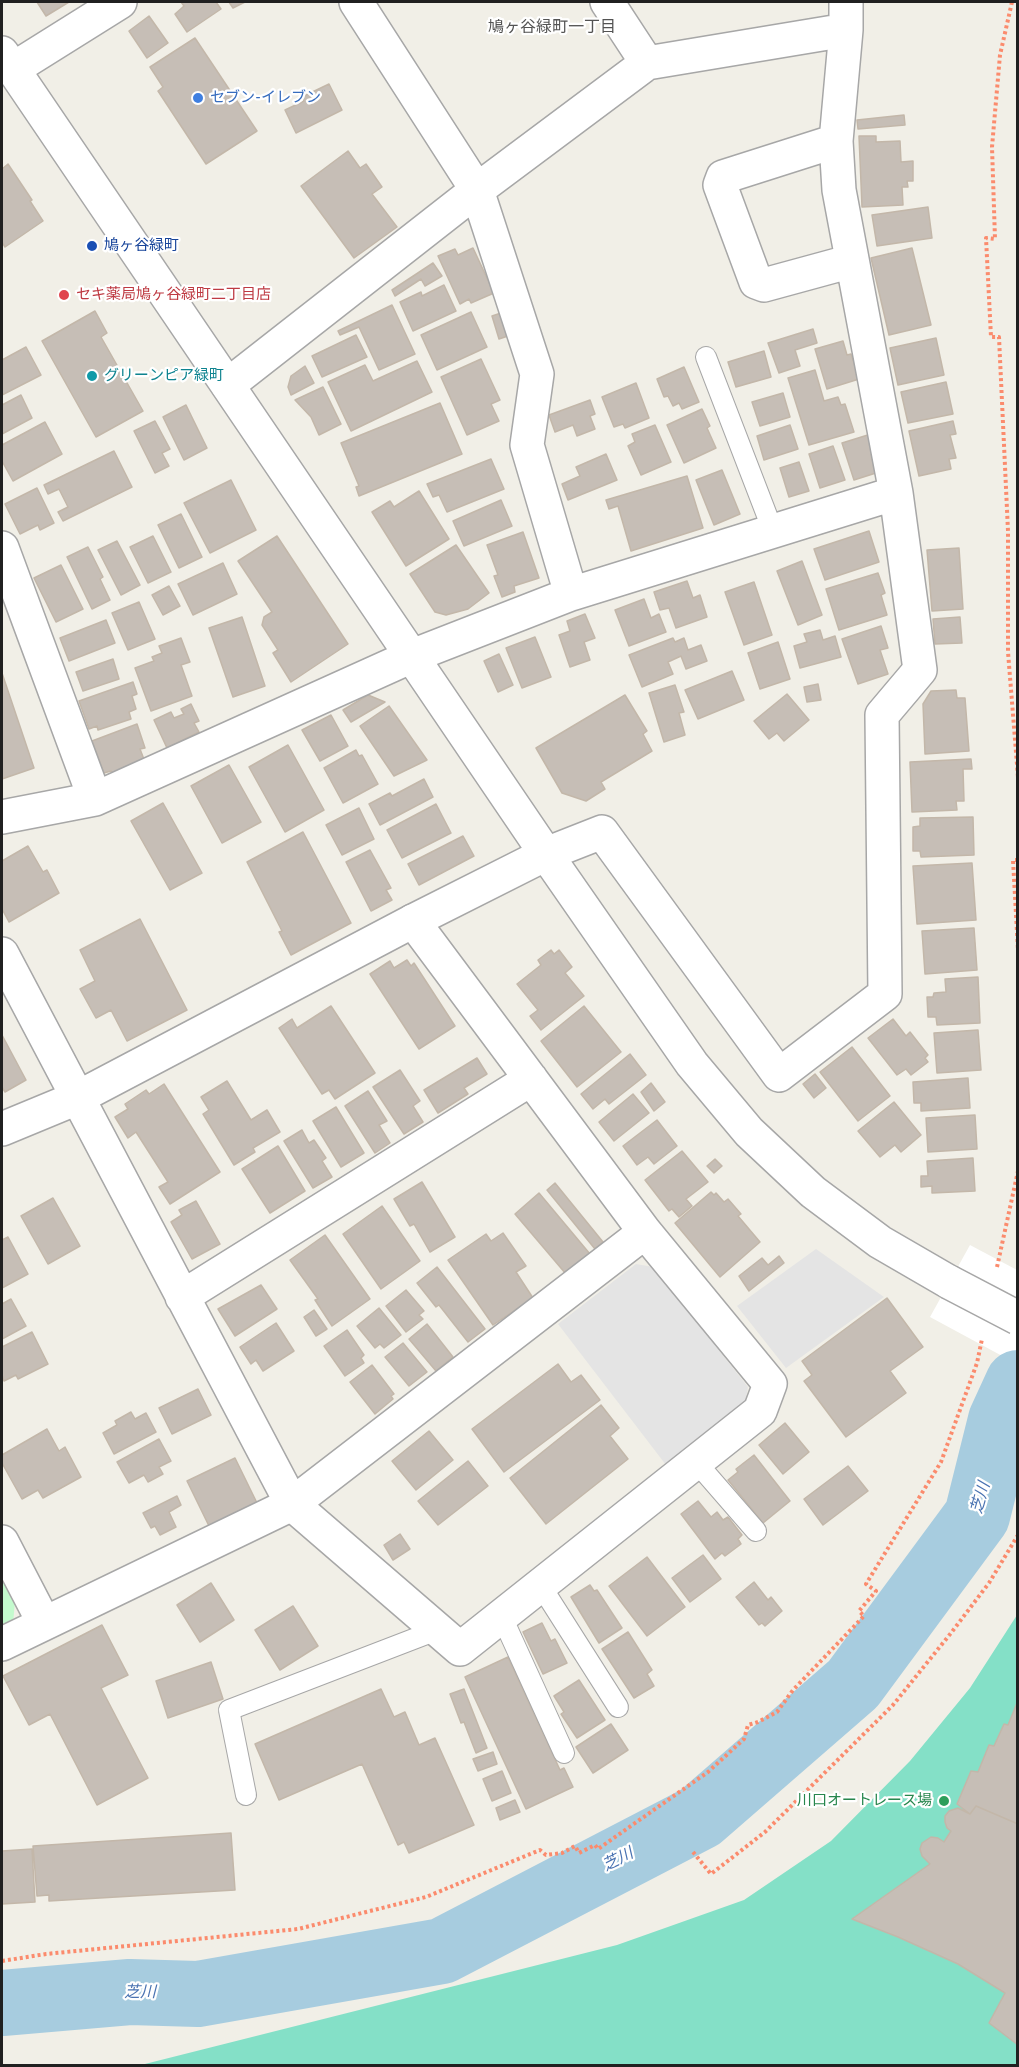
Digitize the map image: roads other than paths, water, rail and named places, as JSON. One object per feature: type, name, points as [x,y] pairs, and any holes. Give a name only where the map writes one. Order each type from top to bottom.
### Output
[{"type":"street","points":[[120,2],[7,61],[546,855],[692,1064],[749,1132],[823,1199],[880,1242],[1017,1318]]},
{"type":"street","points":[[356,2],[477,190],[537,375],[527,444],[571,594]]},
{"type":"street","points":[[608,2],[647,63]]},
{"type":"street","points":[[2,1130],[77,1098],[413,921],[546,855],[602,832],[779,1076],[885,994],[882,715],[920,670],[896,493],[839,190],[836,141],[846,16],[647,63],[477,190],[228,385]]},
{"type":"street","points":[[836,141],[723,177],[720,184],[756,282],[764,285],[852,261]]},
{"type":"street","points":[[2,816],[95,799],[411,656],[571,594],[896,493]]},
{"type":"street","points":[[2,548],[95,799]]},
{"type":"street","points":[[2,954],[292,1504],[460,1649],[760,1411],[770,1384],[645,1232],[413,921]]},
{"type":"street","points":[[182,1297],[531,1079]]},
{"type":"street","points":[[2,1644],[292,1504],[645,1232]]},
{"type":"street","points":[[2,1542],[44,1623]]},
{"type":"lane","points":[[706,357],[773,531]]},
{"type":"lane","points":[[696,1462],[756,1531]]},
{"type":"lane","points":[[541,1586],[618,1707]]},
{"type":"lane","points":[[502,1617],[564,1753]]},
{"type":"lane","points":[[246,1795],[230,1710],[437,1630]]},
{"type":"waterway","name":"芝川","points":[[2,2003],[130,1992],[198,1994],[442,1951],[700,1817],[853,1684],[977,1516],[1001,1420],[1018,1383]]},
{"type":"place","name":"セブン-イレブン","points":[[198,98]]},
{"type":"place","name":"鳩ヶ谷緑町","points":[[92,246]]},
{"type":"place","name":"セキ薬局鳩ヶ谷緑町二丁目店","points":[[64,295]]},
{"type":"place","name":"グリーンピア緑町","points":[[92,376]]},
{"type":"place","name":"川口オートレース場","points":[[944,1801]]},
{"type":"district","name":"鳩ヶ谷緑町一丁目","points":[[552,28]]}]
